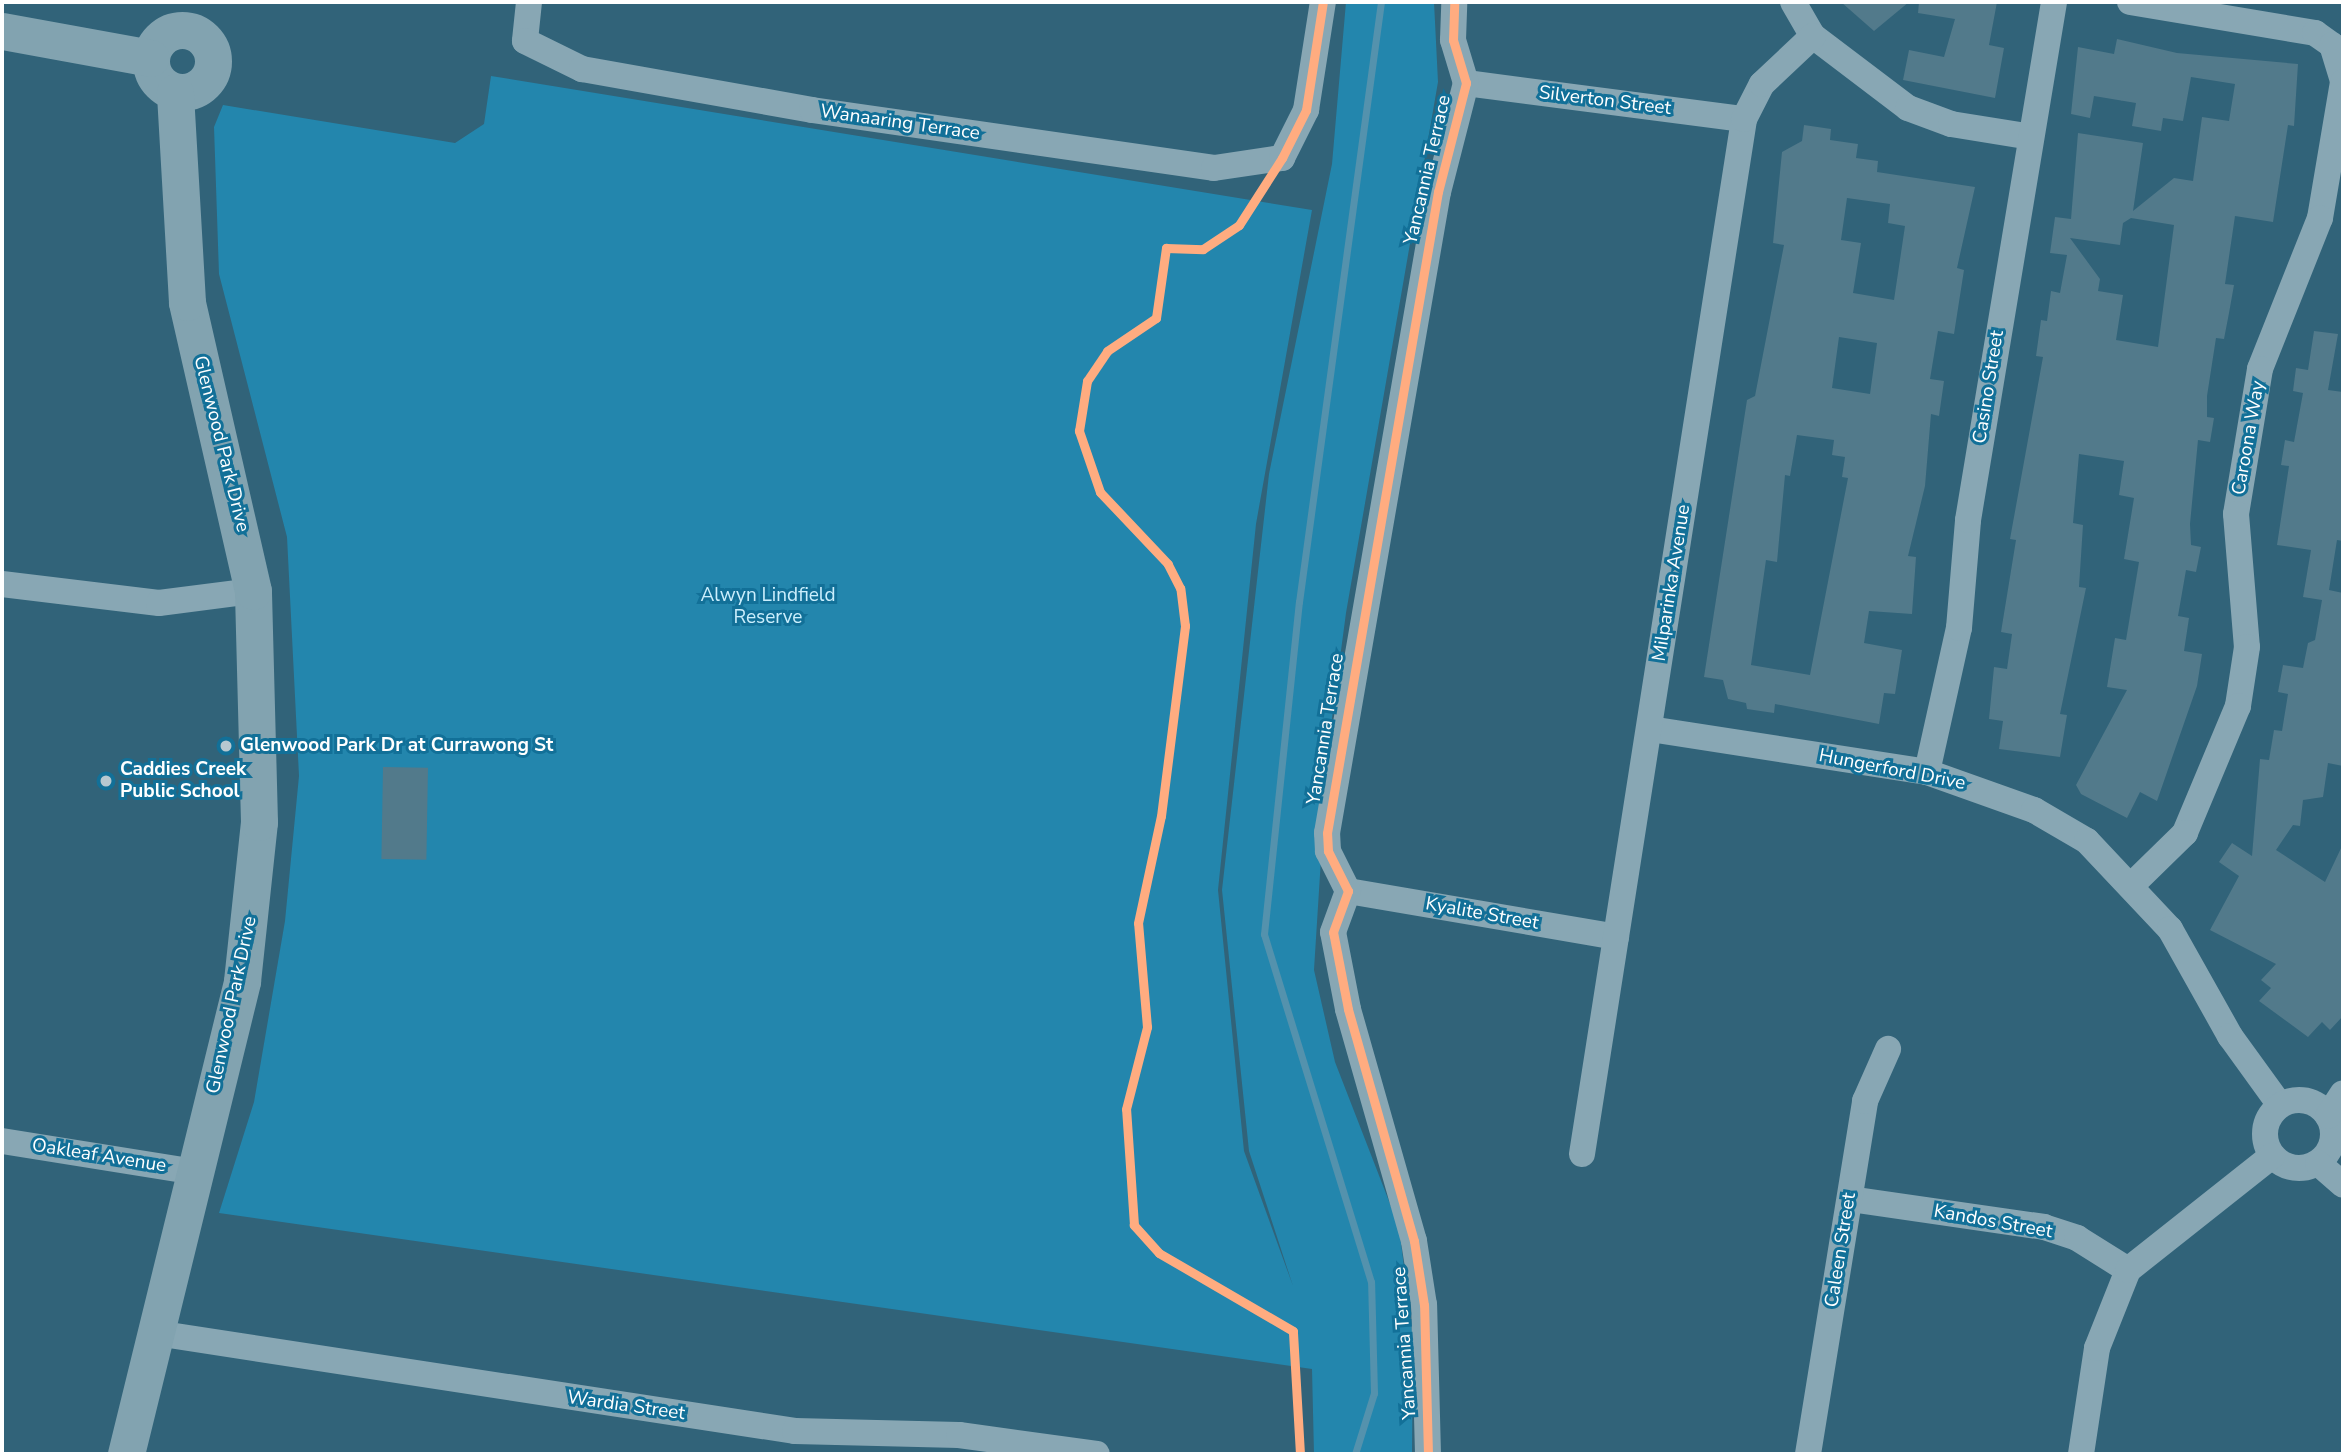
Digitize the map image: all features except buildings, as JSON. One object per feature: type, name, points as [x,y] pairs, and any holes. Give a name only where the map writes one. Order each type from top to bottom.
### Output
[{"type":"street","name":"Wanaaring Terrace","points":[[529,2],[524,41],[582,69],[812,110],[1213,168],[1282,159],[1306,110],[1323,2]]},
{"type":"street","name":"Yancannia Terrace","points":[[1428,1454],[1424,1305],[1414,1241],[1360,1054],[1333,932],[1348,891],[1328,851],[1327,833],[1438,191],[1466,83],[1452,40],[1454,2]]},
{"type":"street","points":[[1793,2],[1813,36],[1908,108],[1951,124],[2031,137]]},
{"type":"street","name":"Casino Street","points":[[1927,772],[1959,628],[1968,520],[2054,2]]},
{"type":"street","name":"Caroona Way","points":[[2130,2],[2315,33],[2332,45],[2343,82],[2320,218],[2292,275],[2260,369],[2236,514],[2246,604],[2238,706],[2217,768],[2185,834],[2133,884]]},
{"type":"street","points":[[189,16],[211,49],[213,69],[202,85],[175,92],[159,83],[151,58],[159,40],[189,16]]},
{"type":"street","points":[[2,31],[151,58]]},
{"type":"street","name":"Milparinka Avenue","points":[[1582,1154],[1744,120],[1762,85],[1813,36]]},
{"type":"street","name":"Silverton Street","points":[[1466,83],[1744,120]]},
{"type":"street","name":"Glenwood Park Drive","points":[[126,1454],[242,981],[256,878],[261,747],[253,592],[187,302],[175,92]]},
{"type":"street","points":[[2,584],[159,603],[253,592]]},
{"type":"street","name":"Hungerford Drive","points":[[1650,729],[1927,772],[2034,810],[2087,841],[2133,884],[2171,929],[2230,1036],[2280,1105]]},
{"type":"street","name":"Kyalite Street","points":[[1348,891],[1616,937]]},
{"type":"street","name":"Caleen Street","points":[[1808,1454],[1865,1101],[1888,1049]]},
{"type":"street","points":[[2328,1116],[2343,1093]]},
{"type":"street","points":[[2311,1102],[2328,1116],[2332,1142],[2318,1163],[2292,1168],[2272,1156],[2264,1134],[2280,1105],[2311,1102]]},
{"type":"street","name":"Oakleaf Avenue","points":[[2,1141],[196,1172]]},
{"type":"street","points":[[2081,1454],[2097,1349],[2128,1270],[2272,1156]]},
{"type":"street","points":[[2318,1163],[2343,1185]]},
{"type":"street","name":"Kandos Street","points":[[1850,1199],[2044,1227],[2077,1238],[2128,1270]]},
{"type":"street","name":"Wardia Street","points":[[156,1333],[795,1431],[960,1435],[1097,1454]]},
{"type":"green space","name":"Alwyn Lindfield Reserve","points":[[1346,2],[1434,2],[1438,82],[1346,613],[1328,748],[1314,970],[1335,1062],[1399,1227],[1413,1339],[1412,1454],[1314,1454],[1312,1369],[219,1213],[254,1102],[285,921],[299,776],[287,537],[219,274],[214,127],[223,105],[455,143],[484,124],[491,76],[1312,210],[1256,524],[1218,890],[1244,1151],[1293,1286],[1249,1151],[1222,890],[1269,474],[1332,164]]},
{"type":"waterway","points":[[1355,1454],[1374,1393],[1371,1282],[1264,934],[1299,602],[1381,2]]},
{"type":"cycle path","points":[[1300,1454],[1293,1331],[1159,1253],[1134,1225],[1126,1109],[1147,1027],[1138,923],[1161,816],[1185,626],[1180,588],[1168,564],[1100,492],[1079,431],[1087,381],[1107,351],[1156,318],[1166,248],[1203,249],[1239,225],[1282,158],[1306,110],[1323,2]]},
{"type":"cycle path","points":[[1428,1454],[1424,1305],[1414,1241],[1348,1009],[1333,932],[1348,891],[1328,851],[1327,833],[1438,192],[1466,83],[1453,40],[1454,2]]},
{"type":"place","name":"Glenwood Park Dr at Currawong St","points":[[226,746]]},
{"type":"place","name":"Caddies Creek Public School","points":[[106,781]]}]
